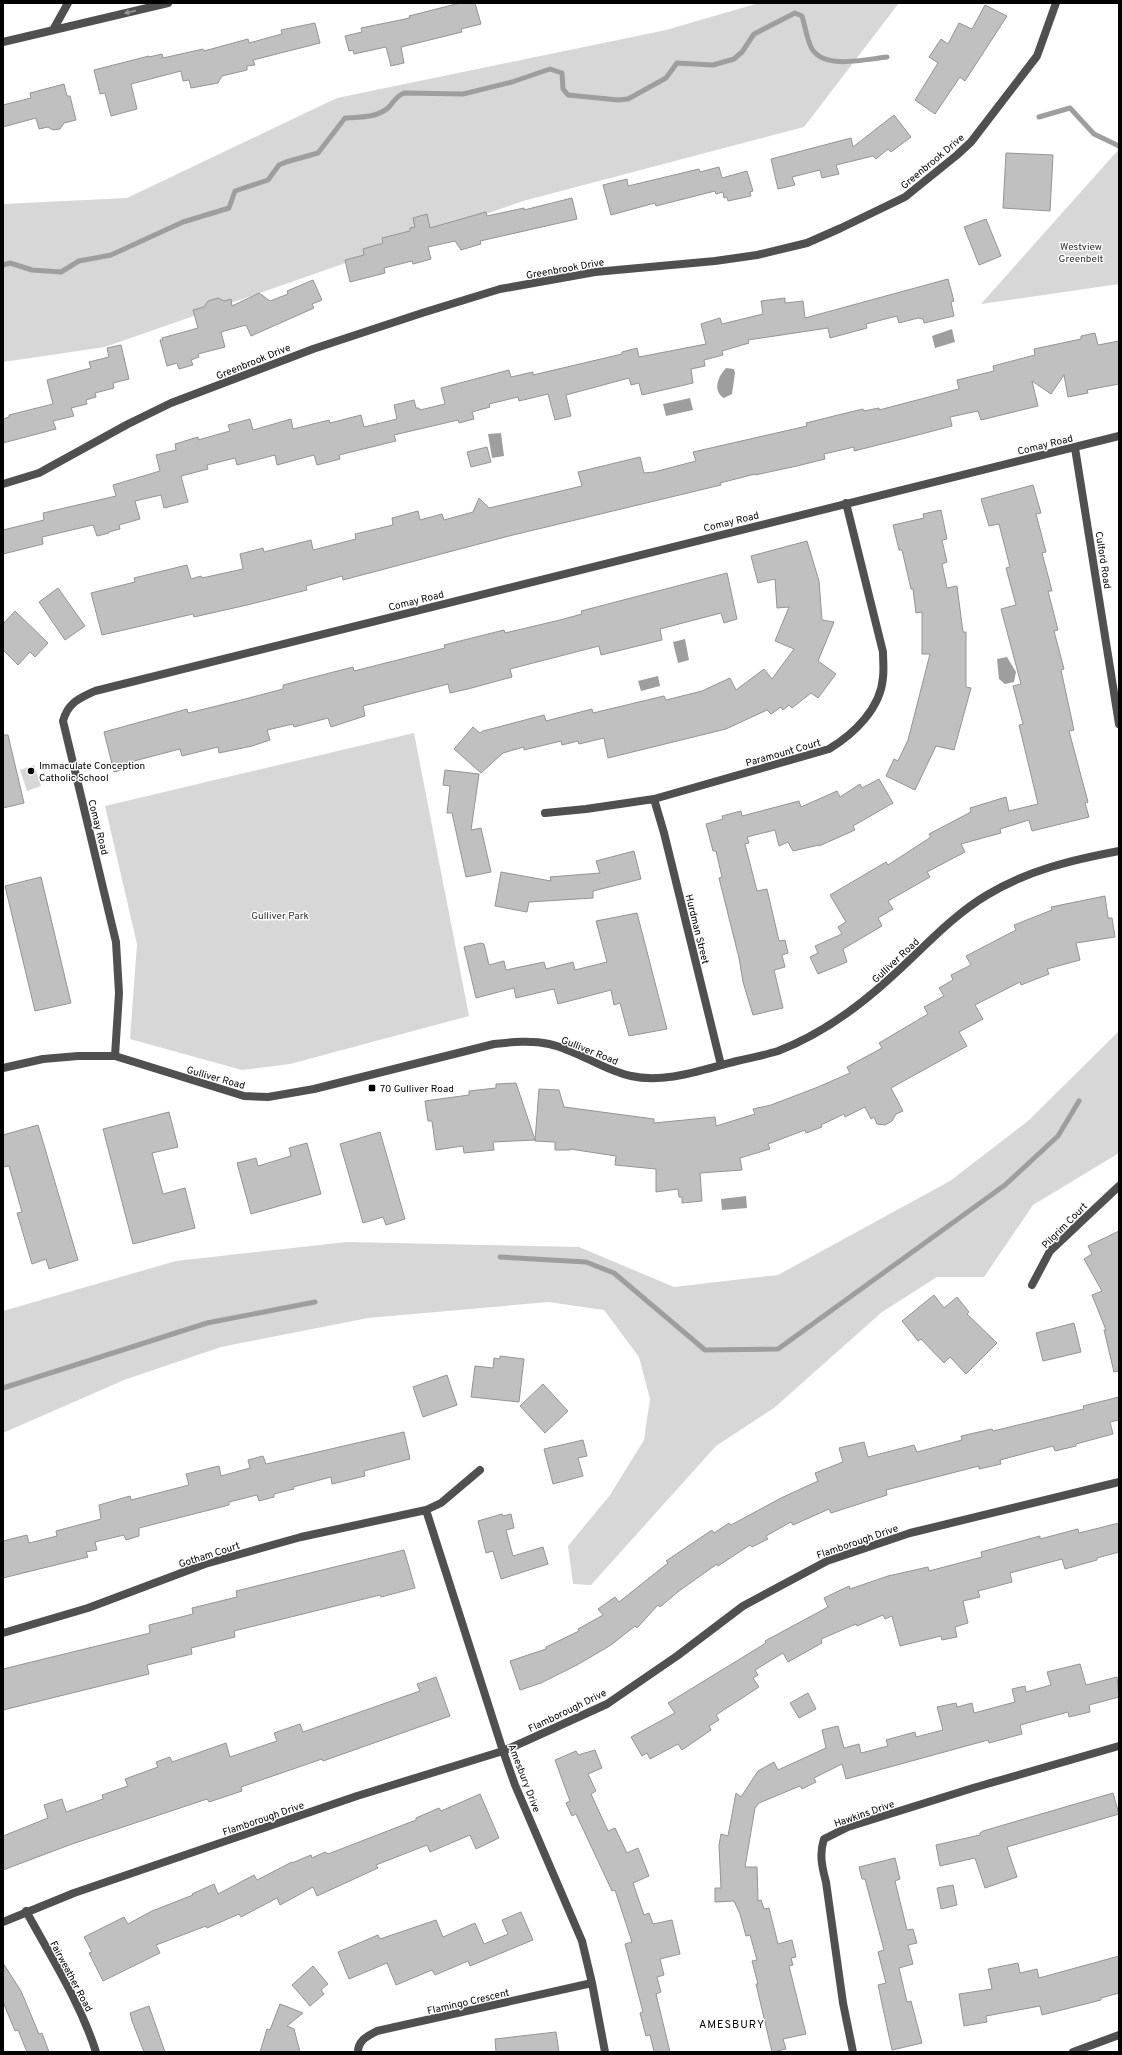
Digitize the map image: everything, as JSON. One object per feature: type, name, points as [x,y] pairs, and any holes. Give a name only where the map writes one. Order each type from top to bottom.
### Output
[{"type":"street","points":[[53,30],[68,3]]},
{"type":"street","points":[[3,42],[168,3]]},
{"type":"street","name":"Greenbrook Drive","points":[[3,484],[39,473],[128,424],[171,403],[312,349],[500,289],[595,272],[715,261],[757,255],[807,244],[905,197],[971,142],[1037,56],[1056,3]]},
{"type":"street","name":"Comay Road","points":[[115,1056],[119,993],[116,942],[63,721],[66,711],[74,700],[102,690],[1119,436]]},
{"type":"street","name":"Culford Road","points":[[1075,448],[1119,724]]},
{"type":"street","name":"Paramount Court","points":[[545,813],[586,809],[654,799],[829,750],[846,739],[871,710],[880,695],[884,677],[883,652],[846,503]]},
{"type":"street","name":"Hurdman Street","points":[[654,799],[664,833],[721,1065]]},
{"type":"street","name":"Gulliver Road","points":[[3,1068],[43,1059],[78,1056],[115,1056],[244,1096],[268,1097],[314,1090],[494,1044],[520,1041],[549,1044],[564,1049],[600,1066],[631,1076],[664,1078],[777,1051],[811,1036],[839,1020],[879,988],[968,908],[987,895],[1021,877],[1047,867],[1119,851]]},
{"type":"street","name":"Pilgrim Court","points":[[1032,1285],[1050,1251],[1119,1186]]},
{"type":"street","name":"Gotham Court","points":[[3,1634],[88,1608],[205,1564],[301,1537],[426,1510],[441,1503],[480,1470]]},
{"type":"street","name":"Flamborough Drive","points":[[3,1922],[26,1911],[74,1893],[350,1799],[503,1751],[607,1704],[677,1656],[743,1606],[826,1561],[910,1533],[1119,1482]]},
{"type":"street","name":"Amesbury Drive","points":[[426,1510],[503,1751],[515,1784],[582,1941],[592,1983],[605,2052]]},
{"type":"street","name":"Hawkins Drive","points":[[853,2052],[843,2003],[826,1882],[822,1866],[821,1849],[824,1839],[848,1827],[1119,1746]]},
{"type":"street","name":"Fairweather Road","points":[[26,1911],[69,1989],[91,2036],[96,2052]]},
{"type":"street","name":"Flamingo Crescent","points":[[358,2052],[358,2048],[364,2038],[377,2031],[592,1983]]},
{"type":"street","points":[[1073,2052],[1119,2035]]},
{"type":"green space","points":[[759,3],[899,3],[804,127],[523,201],[105,347],[3,362],[3,204],[127,198],[337,98],[666,30]]},
{"type":"green space","name":"Westview Greenbelt","points":[[1119,149],[1119,284],[981,304]]},
{"type":"green space","name":"Gulliver Park","points":[[414,733],[469,1016],[290,1064],[242,1070],[130,1039],[137,944],[105,806]]},
{"type":"green space","points":[[34,765],[41,786],[27,791],[20,770]]},
{"type":"green space","points":[[1119,1031],[1119,1153],[1033,1205],[984,1277],[937,1277],[882,1312],[774,1408],[716,1446],[591,1585],[573,1584],[568,1546],[610,1495],[644,1440],[650,1399],[639,1357],[604,1310],[548,1302],[368,1318],[221,1347],[124,1380],[3,1433],[3,1311],[176,1261],[347,1242],[579,1247],[674,1287],[778,1275],[950,1181],[1028,1121]]},
{"type":"shaded area","points":[[952,329],[955,342],[935,348],[932,336]]},
{"type":"shaded area","points":[[726,368],[734,369],[735,373],[732,394],[724,398],[720,395],[717,388],[719,379]]},
{"type":"shaded area","points":[[690,398],[693,410],[666,416],[663,404]]},
{"type":"shaded area","points":[[501,433],[504,456],[492,458],[488,434]]},
{"type":"shaded area","points":[[685,639],[689,660],[678,663],[673,642]]},
{"type":"shaded area","points":[[1007,657],[1016,672],[1014,682],[1005,684],[999,679],[997,659]]},
{"type":"shaded area","points":[[658,676],[660,686],[641,691],[638,681]]},
{"type":"shaded area","points":[[746,1196],[747,1208],[722,1210],[721,1199]]},
{"type":"building","points":[[460,3],[475,3],[481,24],[461,29],[462,32],[401,47],[404,63],[391,66],[386,47],[354,54],[353,50],[349,51],[345,36],[362,32],[361,28],[410,18],[409,16]]},
{"type":"building","points":[[985,5],[1007,16],[965,81],[960,77],[935,114],[915,100],[938,63],[929,57],[941,39],[948,44],[959,23],[972,29]]},
{"type":"building","points":[[315,23],[320,43],[253,60],[255,65],[247,66],[247,70],[222,76],[218,83],[191,88],[189,80],[183,81],[181,71],[131,84],[137,109],[111,116],[105,93],[100,94],[94,70],[149,56],[162,54],[163,58],[203,49],[204,51],[248,39],[249,43],[282,34],[281,30]]},
{"type":"building","points":[[64,84],[67,96],[70,96],[76,120],[64,123],[60,129],[53,130],[48,127],[39,129],[36,118],[3,127],[3,105],[31,98],[30,93]]},
{"type":"building","points":[[894,115],[911,137],[891,152],[888,149],[876,159],[873,156],[836,165],[839,174],[822,178],[820,170],[792,177],[795,185],[778,189],[771,159],[851,138],[853,147]]},
{"type":"building","points":[[1006,153],[1053,155],[1050,211],[1003,208]]},
{"type":"building","points":[[719,167],[722,178],[747,171],[753,191],[750,192],[751,196],[728,201],[727,197],[724,198],[723,192],[716,194],[715,191],[656,206],[655,203],[611,215],[603,185],[627,179],[628,186],[699,169],[700,172]]},
{"type":"building","points":[[572,198],[577,219],[480,241],[481,244],[461,250],[455,241],[428,247],[431,259],[413,264],[412,261],[384,268],[385,273],[350,282],[345,260],[364,255],[363,249],[383,243],[382,238],[410,231],[410,228],[415,227],[413,218],[427,214],[430,228],[486,212],[487,216],[524,208],[524,210]]},
{"type":"building","points":[[986,219],[1001,256],[979,265],[964,227]]},
{"type":"building","points":[[948,279],[954,301],[951,302],[954,316],[924,323],[923,319],[918,318],[899,323],[897,316],[866,324],[867,328],[830,338],[828,328],[748,340],[749,343],[722,351],[723,355],[704,360],[705,366],[691,369],[693,383],[642,395],[639,383],[631,385],[629,378],[566,395],[571,416],[555,420],[548,394],[519,401],[518,397],[489,404],[490,407],[472,412],[474,419],[459,423],[458,420],[394,435],[396,441],[339,455],[340,459],[317,465],[314,455],[277,465],[275,455],[237,465],[235,458],[207,465],[208,469],[181,476],[188,502],[164,508],[161,495],[135,501],[140,519],[119,525],[120,529],[97,536],[93,525],[42,537],[43,544],[3,554],[3,530],[44,520],[43,513],[116,496],[113,485],[160,471],[156,455],[176,450],[175,444],[198,437],[198,440],[230,431],[228,425],[250,419],[253,430],[291,419],[293,429],[329,420],[330,423],[361,415],[364,427],[397,419],[394,405],[414,400],[416,408],[419,408],[420,410],[445,404],[441,388],[509,370],[511,377],[533,372],[533,375],[622,354],[622,352],[637,348],[639,357],[706,344],[701,324],[720,318],[722,324],[763,314],[761,301],[785,298],[785,303],[803,301],[805,318]]},
{"type":"building","points":[[313,280],[322,300],[312,304],[314,308],[251,336],[246,325],[221,332],[225,347],[198,354],[199,357],[191,360],[193,365],[179,369],[177,363],[167,366],[160,340],[163,340],[162,338],[198,328],[193,310],[204,307],[208,301],[218,298],[224,301],[231,299],[232,306],[259,293],[270,301],[288,294],[287,291]]},
{"type":"building","points":[[1095,333],[1098,345],[1119,341],[1119,384],[1087,390],[1088,393],[1068,397],[1064,375],[1051,394],[1032,381],[1038,406],[981,420],[978,411],[950,417],[952,426],[854,451],[854,447],[824,454],[825,459],[755,474],[720,483],[721,485],[509,536],[343,580],[342,576],[306,586],[307,590],[247,605],[194,617],[193,614],[102,635],[91,593],[135,582],[134,578],[187,565],[191,579],[243,569],[240,554],[263,548],[264,552],[311,540],[313,550],[356,539],[355,534],[393,525],[392,518],[418,511],[420,520],[442,514],[444,520],[473,512],[479,498],[489,508],[582,486],[578,472],[640,457],[644,473],[654,472],[696,461],[693,452],[807,426],[806,423],[863,409],[864,411],[879,408],[879,410],[959,389],[957,380],[994,371],[993,366],[1035,355],[1034,349],[1081,339],[1081,336]]},
{"type":"building","points":[[121,345],[129,379],[113,383],[114,388],[95,393],[96,397],[86,400],[87,404],[71,408],[74,416],[53,421],[56,429],[3,443],[3,419],[9,417],[9,415],[53,404],[47,380],[91,368],[89,362],[109,357],[107,348]]},
{"type":"building","points":[[487,447],[491,462],[471,467],[467,452]]},
{"type":"building","points":[[1033,485],[1041,513],[1036,514],[1046,552],[1042,553],[1052,591],[1048,591],[1058,630],[1054,631],[1064,669],[1061,670],[1074,730],[1069,731],[1088,802],[1085,803],[1089,817],[1032,831],[1029,820],[1000,829],[1001,833],[961,844],[965,852],[927,872],[930,877],[888,901],[893,909],[878,918],[882,926],[843,949],[847,962],[818,974],[810,957],[818,953],[815,946],[842,934],[838,927],[846,922],[830,895],[886,862],[888,865],[931,837],[929,834],[971,812],[970,808],[1006,797],[1009,811],[1038,804],[1019,725],[1023,724],[1013,686],[1021,684],[1001,609],[1016,605],[1006,568],[1010,567],[999,524],[989,526],[981,499]]},
{"type":"building","points":[[941,510],[947,539],[942,540],[947,562],[942,564],[947,588],[957,586],[963,632],[966,632],[966,687],[971,688],[954,750],[936,746],[915,790],[886,776],[894,759],[898,761],[908,740],[930,654],[922,654],[922,612],[916,613],[913,589],[911,589],[902,550],[899,550],[893,525],[924,518],[923,514]]},
{"type":"building","points":[[807,541],[819,581],[822,620],[834,622],[818,661],[836,674],[818,698],[811,693],[792,708],[789,705],[783,710],[781,707],[771,714],[767,710],[726,729],[608,758],[604,738],[579,744],[578,741],[562,745],[561,741],[524,750],[524,747],[503,753],[481,773],[454,749],[473,727],[480,733],[544,715],[546,721],[592,709],[593,713],[664,696],[666,700],[702,691],[730,678],[736,690],[764,669],[772,679],[794,649],[775,641],[789,607],[777,608],[775,579],[758,583],[751,556]]},
{"type":"building","points":[[727,573],[737,619],[724,623],[721,613],[660,629],[662,640],[601,655],[599,646],[510,669],[512,677],[468,689],[450,693],[448,684],[363,706],[365,716],[331,727],[328,718],[294,727],[293,724],[267,730],[270,740],[252,746],[219,753],[218,747],[182,756],[180,749],[134,761],[136,766],[114,772],[104,732],[187,709],[188,713],[245,699],[283,689],[283,685],[353,667],[354,671],[445,648],[444,645],[504,630],[505,633],[560,620],[582,614],[581,611]]},
{"type":"building","points":[[58,588],[85,626],[65,640],[39,602]]},
{"type":"building","points":[[15,611],[48,643],[35,657],[30,652],[18,665],[3,650],[3,624]]},
{"type":"building","points":[[3,735],[8,735],[24,803],[3,808]]},
{"type":"building","points":[[445,770],[479,774],[471,830],[481,828],[491,872],[466,877],[452,813],[447,813],[450,786],[443,785]]},
{"type":"building","points":[[879,779],[893,803],[853,826],[855,830],[819,846],[793,851],[788,842],[779,846],[775,830],[747,837],[749,843],[745,844],[757,891],[767,889],[779,941],[785,940],[788,953],[782,955],[785,967],[774,970],[783,1008],[753,1015],[743,982],[739,958],[719,878],[722,877],[716,851],[713,851],[706,824],[723,819],[722,816],[741,811],[742,816],[799,801],[801,807],[837,791],[840,797],[860,784],[862,788]]},
{"type":"building","points":[[634,851],[641,879],[593,891],[593,898],[529,902],[527,912],[495,906],[501,872],[551,881],[550,877],[600,873],[596,861]]},
{"type":"building","points":[[41,877],[71,1003],[35,1011],[5,886]]},
{"type":"building","points":[[1105,896],[1108,918],[1112,918],[1115,937],[1076,943],[1080,960],[1047,969],[1049,974],[1021,985],[1020,982],[975,1005],[983,1019],[959,1032],[967,1046],[891,1088],[903,1111],[896,1114],[892,1121],[885,1125],[877,1124],[874,1117],[871,1119],[865,1107],[845,1117],[844,1114],[821,1125],[822,1127],[806,1133],[805,1130],[768,1144],[770,1149],[740,1158],[742,1170],[700,1173],[702,1201],[682,1203],[682,1197],[679,1197],[678,1189],[656,1192],[656,1169],[615,1165],[616,1156],[570,1149],[555,1150],[555,1142],[535,1141],[539,1089],[559,1090],[564,1107],[654,1119],[654,1123],[715,1117],[716,1126],[755,1114],[753,1109],[771,1105],[818,1087],[850,1073],[847,1067],[882,1048],[879,1043],[928,1014],[924,1007],[944,996],[939,988],[953,980],[951,975],[971,965],[966,956],[1016,930],[1014,925],[1052,910],[1051,907]]},
{"type":"building","points":[[637,913],[667,1029],[629,1036],[620,1003],[614,1005],[611,990],[558,1004],[554,989],[516,998],[514,988],[476,998],[464,947],[481,943],[484,944],[489,965],[504,961],[506,970],[544,962],[546,969],[573,962],[575,970],[607,962],[596,921]]},
{"type":"building","points":[[516,1083],[535,1140],[493,1142],[494,1150],[464,1153],[463,1146],[436,1150],[432,1121],[428,1121],[425,1101],[469,1095],[469,1091],[496,1088],[496,1084]]},
{"type":"building","points":[[169,1112],[178,1147],[152,1153],[163,1194],[185,1188],[195,1228],[133,1244],[103,1129]]},
{"type":"building","points":[[38,1125],[78,1260],[49,1269],[46,1259],[32,1264],[17,1213],[22,1212],[9,1166],[3,1167],[3,1135]]},
{"type":"building","points":[[380,1132],[405,1219],[386,1225],[383,1217],[363,1223],[340,1144]]},
{"type":"building","points":[[307,1143],[321,1194],[251,1214],[237,1163],[256,1158],[258,1166],[291,1156],[289,1148]]},
{"type":"building","points":[[1119,1231],[1119,1371],[1114,1372],[1104,1330],[1106,1330],[1092,1295],[1102,1291],[1084,1259],[1092,1254],[1088,1246]]},
{"type":"building","points":[[934,1295],[944,1308],[957,1297],[969,1312],[967,1314],[997,1343],[966,1374],[950,1357],[944,1363],[921,1339],[918,1341],[902,1321]]},
{"type":"building","points":[[1074,1323],[1081,1352],[1043,1361],[1036,1333]]},
{"type":"building","points":[[500,1356],[524,1359],[519,1402],[471,1397],[475,1366],[493,1368],[494,1358],[500,1359]]},
{"type":"building","points":[[447,1375],[457,1405],[423,1417],[413,1387]]},
{"type":"building","points":[[543,1384],[568,1411],[545,1433],[520,1406]]},
{"type":"building","points":[[1119,1397],[1119,1420],[1110,1422],[1113,1434],[1076,1444],[1076,1446],[1055,1451],[1053,1446],[1000,1460],[1001,1464],[979,1469],[979,1466],[886,1490],[887,1495],[831,1513],[829,1509],[793,1525],[791,1522],[766,1536],[768,1539],[752,1547],[750,1545],[718,1566],[717,1564],[679,1591],[660,1607],[658,1605],[637,1628],[635,1626],[611,1645],[577,1665],[541,1683],[520,1690],[510,1661],[546,1649],[546,1647],[579,1631],[578,1629],[603,1615],[598,1609],[615,1597],[619,1602],[668,1563],[666,1561],[712,1530],[714,1533],[729,1523],[731,1525],[781,1498],[818,1481],[815,1473],[843,1462],[839,1448],[864,1442],[868,1457],[914,1445],[917,1452],[962,1440],[961,1436],[992,1429],[993,1431],[1084,1409],[1083,1406]]},
{"type":"building","points":[[404,1432],[410,1459],[364,1471],[365,1476],[332,1484],[331,1477],[293,1487],[294,1489],[274,1494],[274,1497],[259,1501],[257,1495],[229,1502],[229,1505],[139,1528],[139,1536],[126,1540],[124,1535],[95,1542],[97,1550],[86,1552],[88,1557],[3,1578],[3,1541],[27,1535],[29,1543],[57,1536],[56,1531],[101,1519],[99,1505],[130,1496],[131,1500],[189,1485],[186,1474],[219,1466],[221,1476],[250,1468],[248,1460],[263,1456],[266,1464]]},
{"type":"building","points":[[583,1440],[587,1456],[578,1458],[583,1476],[553,1484],[544,1449]]},
{"type":"building","points":[[502,1514],[503,1516],[511,1514],[514,1528],[506,1530],[513,1556],[543,1547],[548,1564],[501,1579],[493,1551],[486,1553],[478,1521]]},
{"type":"building","points":[[1119,1523],[1119,1552],[1065,1569],[1062,1559],[1010,1573],[1012,1582],[978,1591],[980,1597],[963,1601],[968,1623],[955,1627],[957,1637],[942,1640],[941,1636],[900,1646],[892,1616],[885,1619],[883,1615],[857,1626],[856,1624],[821,1639],[822,1643],[788,1662],[783,1653],[755,1670],[758,1675],[753,1678],[759,1687],[716,1715],[719,1720],[709,1726],[711,1730],[682,1750],[678,1744],[650,1759],[647,1753],[642,1756],[631,1737],[675,1713],[668,1703],[766,1643],[765,1641],[828,1607],[824,1598],[849,1586],[850,1589],[888,1576],[928,1567],[929,1571],[982,1557],[981,1552],[1040,1536],[1040,1539],[1078,1529],[1079,1533]]},
{"type":"building","points":[[404,1550],[415,1588],[381,1597],[380,1595],[234,1631],[235,1637],[191,1648],[192,1654],[147,1665],[149,1674],[3,1710],[3,1669],[150,1633],[149,1625],[193,1614],[192,1608],[237,1597],[236,1591]]},
{"type":"building","points":[[1080,1664],[1086,1685],[1117,1677],[1119,1697],[1089,1705],[1090,1712],[1069,1717],[1068,1712],[1020,1725],[1022,1734],[989,1743],[988,1740],[846,1779],[842,1764],[814,1778],[816,1782],[802,1789],[800,1786],[759,1803],[755,1808],[745,1867],[757,1867],[758,1901],[761,1900],[764,1909],[769,1908],[778,1944],[792,1940],[796,1957],[791,1958],[793,1965],[789,1966],[806,2034],[783,2039],[786,2049],[772,2052],[756,1984],[758,1984],[752,1961],[757,1960],[750,1935],[746,1936],[740,1914],[734,1901],[715,1902],[715,1888],[721,1888],[719,1845],[721,1834],[728,1836],[736,1793],[741,1797],[758,1771],[774,1762],[778,1770],[826,1748],[822,1730],[838,1726],[844,1748],[859,1744],[861,1753],[888,1746],[886,1740],[915,1732],[916,1737],[943,1730],[937,1707],[956,1703],[957,1707],[972,1703],[974,1713],[1015,1702],[1012,1689],[1025,1686],[1026,1692],[1051,1685],[1047,1672]]},
{"type":"building","points":[[436,1677],[450,1716],[323,1761],[322,1759],[241,1787],[242,1791],[209,1802],[207,1799],[72,1844],[3,1870],[3,1836],[48,1818],[44,1805],[62,1799],[66,1812],[103,1799],[102,1795],[128,1786],[125,1779],[158,1767],[156,1762],[170,1757],[172,1762],[226,1743],[230,1757],[277,1741],[274,1733],[300,1724],[303,1732],[420,1691],[417,1684]]},
{"type":"building","points":[[808,1693],[816,1709],[799,1718],[790,1703]]},
{"type":"building","points":[[595,1750],[602,1768],[588,1774],[596,1791],[591,1794],[608,1831],[615,1828],[627,1853],[638,1848],[649,1876],[633,1883],[644,1915],[649,1913],[653,1924],[672,1920],[680,1954],[660,1959],[664,1975],[657,1977],[661,1992],[656,1994],[670,2052],[654,2052],[650,2035],[646,2036],[640,2013],[643,2012],[625,1944],[632,1942],[615,1890],[612,1891],[576,1814],[572,1816],[566,1803],[570,1801],[555,1760],[576,1751],[578,1755]]},
{"type":"building","points":[[1113,1793],[1119,1814],[1007,1847],[1017,1877],[985,1888],[975,1858],[940,1866],[936,1845],[980,1835],[983,1831]]},
{"type":"building","points":[[480,1794],[499,1838],[476,1849],[470,1835],[430,1852],[427,1845],[376,1865],[378,1868],[317,1896],[313,1887],[280,1905],[277,1898],[241,1917],[239,1914],[207,1928],[206,1926],[156,1945],[160,1953],[103,1981],[89,1953],[92,1952],[84,1937],[124,1917],[128,1924],[152,1911],[193,1895],[192,1894],[214,1884],[218,1894],[254,1875],[257,1880],[292,1862],[311,1855],[312,1858],[325,1852],[328,1854],[416,1820],[416,1818],[439,1808],[441,1811]]},
{"type":"building","points":[[895,1858],[900,1879],[895,1881],[907,1930],[913,1929],[917,1943],[908,1945],[913,1964],[899,1968],[907,2002],[911,2001],[922,2043],[892,2050],[878,1985],[886,1983],[878,1952],[884,1950],[865,1879],[862,1879],[859,1867]]},
{"type":"building","points":[[953,1885],[957,1905],[941,1909],[937,1888]]},
{"type":"building","points":[[521,1912],[533,1940],[470,1966],[468,1961],[435,1975],[432,1970],[396,1985],[387,1963],[349,1979],[338,1952],[378,1935],[380,1939],[436,1920],[443,1937],[475,1923],[484,1944],[508,1934],[502,1920]]},
{"type":"building","points":[[1119,1956],[1119,1993],[1101,1998],[1101,2000],[1042,2015],[1040,2006],[986,2016],[987,2022],[964,2026],[959,1994],[992,1989],[988,1969],[1018,1963],[1020,1973],[1037,1969],[1039,1978]]},
{"type":"building","points":[[3,1963],[21,1991],[39,2034],[42,2033],[49,2052],[27,2052],[18,2030],[15,2031],[3,2002]]},
{"type":"building","points":[[313,1966],[328,1984],[321,1990],[324,1994],[310,2006],[292,1985]]},
{"type":"building","points":[[280,2004],[303,2013],[287,2026],[294,2029],[300,2052],[260,2052],[267,2029],[270,2030]]},
{"type":"building","points":[[149,2006],[165,2052],[144,2052],[132,2021],[130,2013]]},
{"type":"building","points":[[556,2032],[559,2052],[496,2052],[495,2039]]},
{"type":"waterway","points":[[3,265],[10,263],[32,270],[61,272],[79,261],[111,255],[183,222],[229,208],[235,191],[268,180],[279,165],[318,153],[345,118],[378,114],[388,108],[397,97],[404,93],[463,94],[512,82],[550,69],[562,73],[563,89],[568,95],[618,100],[628,99],[666,78],[677,63],[713,65],[734,59],[742,52],[754,34],[795,13],[802,16],[807,37],[812,49],[818,55],[826,59],[847,62],[887,57]]},
{"type":"waterway","points":[[1039,117],[1070,108],[1094,134],[1119,146]]},
{"type":"waterway","points":[[500,1257],[586,1262],[614,1273],[705,1350],[778,1349],[1005,1185],[1058,1136],[1079,1101]]},
{"type":"waterway","points":[[3,1388],[207,1323],[315,1302]]},
{"type":"place","name":"Immaculate Conception Catholic School","points":[[31,771]]},
{"type":"place","name":"70 Gulliver Road","points":[[372,1088]]},
{"type":"district","name":"AMESBURY","points":[[732,2024]]}]
